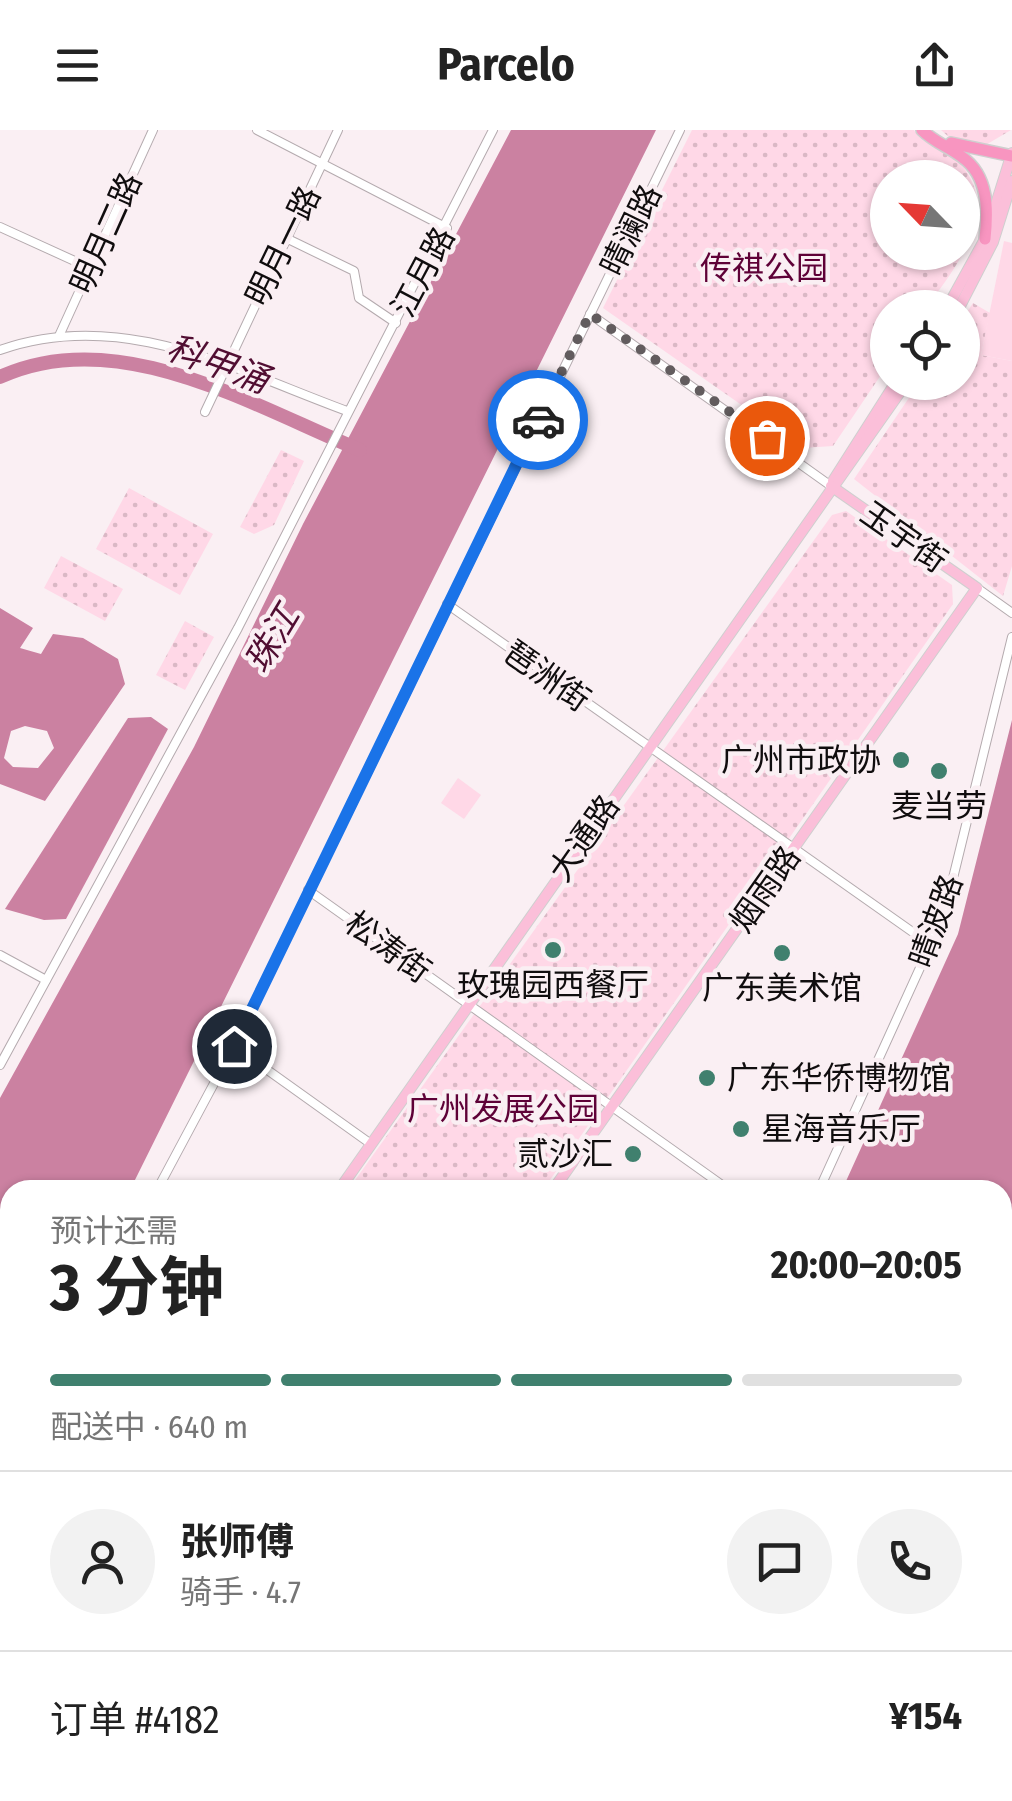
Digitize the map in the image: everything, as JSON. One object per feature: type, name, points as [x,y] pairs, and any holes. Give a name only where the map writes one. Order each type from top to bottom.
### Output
[{"type":"highway","points":[[922,130],[952,147],[1012,154]]},
{"type":"highway","points":[[930,130],[969,162],[980,178],[988,214],[985,239]]},
{"type":"highway","points":[[995,150],[1012,138]]},
{"type":"main road","points":[[957,290],[985,239],[1012,154]]},
{"type":"main road","points":[[968,290],[992,242],[1012,181]]},
{"type":"main road","name":"大通路","points":[[831,486],[838,468],[884,400]]},
{"type":"main road","name":"大通路","points":[[345,1180],[894,400]]},
{"type":"main road","name":"玉宇街","points":[[831,486],[976,588]]},
{"type":"main road","name":"烟雨路","points":[[560,1180],[976,588]]},
{"type":"street","name":"明月二路","points":[[59,336],[152,130]]},
{"type":"street","points":[[257,130],[447,228]]},
{"type":"street","name":"明月一路","points":[[206,412],[338,130]]},
{"type":"street","name":"江月路","points":[[0,1065],[203,693],[340,422],[447,228],[494,130]]},
{"type":"street","name":"晴澜路","points":[[163,1180],[234,1046],[680,130]]},
{"type":"street","points":[[0,227],[90,268]]},
{"type":"street","points":[[288,238],[354,271],[359,298],[396,323]]},
{"type":"street","points":[[590,314],[831,486]]},
{"type":"street","points":[[0,350],[59,336],[151,342],[227,362],[347,412]]},
{"type":"street","points":[[976,588],[1012,613]]},
{"type":"street","name":"琶洲街","points":[[447,604],[932,945]]},
{"type":"street","name":"晴波路","points":[[824,1180],[944,915],[1012,637]]},
{"type":"street","name":"松涛街","points":[[308,890],[715,1180]]},
{"type":"street","points":[[0,955],[46,980]]},
{"type":"street","points":[[234,1046],[371,1144]]},
{"type":"green space","name":"传祺公园","points":[[692,130],[914,130],[957,160],[870,160],[870,270],[953,270],[939,290],[870,290],[870,391],[833,446],[803,448],[603,308]]},
{"type":"green space","points":[[941,130],[1011,130],[984,146],[950,138]]},
{"type":"green space","points":[[1004,241],[1012,243],[1012,361],[981,355]]},
{"type":"green space","points":[[980,307],[990,313],[981,355],[1012,361],[1012,566],[1003,596],[854,479],[907,400],[980,400]]},
{"type":"green space","points":[[281,450],[304,461],[274,525],[254,534],[240,527]]},
{"type":"green space","points":[[129,488],[213,534],[180,595],[96,549]]},
{"type":"green space","name":"广州发展公园","points":[[846,511],[952,585],[953,604],[550,1180],[355,1180],[832,515]]},
{"type":"green space","points":[[61,556],[123,589],[105,621],[44,588]]},
{"type":"green space","points":[[185,621],[214,637],[185,690],[156,675]]},
{"type":"green space","points":[[458,778],[481,795],[464,819],[441,803]]},
{"type":"water","name":"珠江","points":[[511,130],[656,130],[135,1180],[0,1180],[0,1098],[194,747],[303,524]]},
{"type":"water","points":[[0,608],[33,628],[20,648],[41,654],[53,634],[83,638],[118,659],[125,684],[45,801],[0,784]],"holes":[[[25,726],[47,731],[54,748],[38,768],[13,767],[4,758],[11,731]]]},
{"type":"water","points":[[151,717],[168,729],[66,919],[44,920],[5,909],[128,718]]},
{"type":"water","points":[[1012,720],[1012,1180],[847,1180],[958,934]]},
{"type":"waterway","name":"科甲涌","points":[[0,377],[45,363],[91,359],[138,365],[230,393],[360,450]]},
{"type":"way so far","points":[[538,420],[590,314],[767,438]]},
{"type":"place","name":"广州市政协","points":[[901,760]]},
{"type":"place","name":"麦当劳","points":[[939,771]]},
{"type":"place","name":"玫瑰园西餐厅","points":[[553,950]]},
{"type":"place","name":"广东美术馆","points":[[782,953]]},
{"type":"place","name":"广东华侨博物馆","points":[[707,1078]]},
{"type":"place","name":"星海音乐厅","points":[[741,1129]]},
{"type":"place","name":"贰沙汇","points":[[633,1154]]},
{"type":"route","points":[[234,1046],[538,420]]}]
